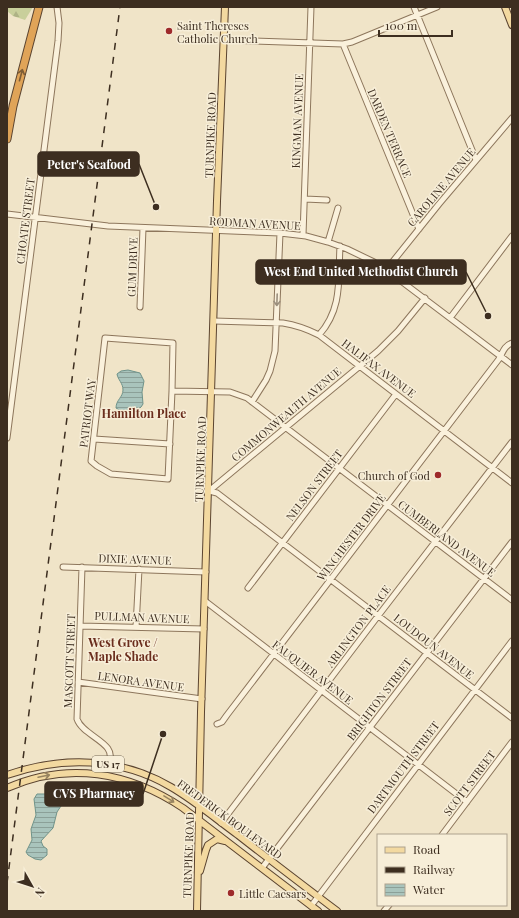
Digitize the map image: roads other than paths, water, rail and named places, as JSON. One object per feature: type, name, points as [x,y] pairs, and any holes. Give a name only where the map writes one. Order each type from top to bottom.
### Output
[{"type":"highway","points":[[7,139],[13,106],[39,7]]},
{"type":"main road","name":"TURNPIKE ROAD","points":[[197,911],[208,491],[225,7]]},
{"type":"main road","points":[[505,7],[512,25]]},
{"type":"main road","name":"FREDERICK BOULEVARD","points":[[7,775],[34,767],[61,762],[108,764],[130,769],[154,778],[200,806],[337,911]]},
{"type":"main road","name":"FREDERICK BOULEVARD","points":[[7,788],[36,778],[59,774],[90,774],[133,782],[155,791],[199,820],[318,911]]},
{"type":"main road","points":[[198,883],[208,845],[217,839],[227,841]]},
{"type":"street","name":"CHOATE STREET","points":[[7,438],[58,41],[59,23],[57,7]]},
{"type":"street","name":"KINGMAN AVENUE","points":[[303,235],[312,7]]},
{"type":"street","points":[[414,7],[476,160]]},
{"type":"street","points":[[224,40],[343,44],[352,42],[437,7]]},
{"type":"street","name":"DARDEN TERRACE","points":[[343,44],[419,229]]},
{"type":"street","name":"CAROLINE AVENUE","points":[[386,270],[512,118]]},
{"type":"street","points":[[305,199],[327,200]]},
{"type":"street","points":[[328,242],[338,208]]},
{"type":"street","name":"RODMAN AVENUE","points":[[7,214],[87,224],[143,228],[217,230],[303,235],[328,242],[360,254],[386,270],[512,365]]},
{"type":"street","name":"GUM DRIVE","points":[[140,307],[143,228]]},
{"type":"street","points":[[252,402],[266,380],[272,366],[275,351],[280,233]]},
{"type":"street","points":[[450,318],[512,236]]},
{"type":"street","points":[[319,335],[330,320],[336,306],[340,246]]},
{"type":"street","name":"COMMONWEALTH AVENUE","points":[[208,491],[286,428],[359,366],[398,331],[425,298]]},
{"type":"street","name":"HALIFAX AVENUE","points":[[214,321],[292,324],[319,335],[512,482]]},
{"type":"street","name":"PATRIOT WAY","points":[[105,338],[173,343],[172,391],[168,479],[111,474],[91,461],[105,338]]},
{"type":"street","name":"WINCHESTER DRIVE","points":[[217,724],[222,722],[331,580],[500,356],[503,349],[508,344],[512,343]]},
{"type":"street","points":[[172,391],[212,392]]},
{"type":"street","name":"CUMBERLAND AVENUE","points":[[212,392],[236,394],[252,402],[512,600]]},
{"type":"street","name":"NELSON STREET","points":[[248,588],[396,394]]},
{"type":"street","points":[[94,439],[170,444]]},
{"type":"street","name":"ARLINGTON PLACE","points":[[221,823],[512,442]]},
{"type":"street","name":"LOUDOUN AVENUE","points":[[208,491],[217,493],[512,718]]},
{"type":"street","name":"BRIGHTON STREET","points":[[262,868],[512,542]]},
{"type":"street","name":"DIXIE AVENUE","points":[[63,567],[206,572]]},
{"type":"street","name":"MASCOTT STREET","points":[[82,567],[77,719],[78,723],[84,729],[109,748],[111,756],[108,764]]},
{"type":"street","points":[[136,627],[139,569]]},
{"type":"street","name":"FAUQUIER AVENUE","points":[[205,601],[467,802]]},
{"type":"street","name":"PULLMAN AVENUE","points":[[80,626],[204,629]]},
{"type":"street","name":"DARTMOUTH STREET","points":[[311,906],[512,641]]},
{"type":"street","name":"LENORA AVENUE","points":[[78,682],[202,699]]},
{"type":"street","name":"SCOTT STREET","points":[[443,834],[512,742]]},
{"type":"water","points":[[128,370],[140,373],[144,381],[142,392],[143,404],[135,411],[131,412],[116,408],[123,390],[117,374],[121,371]]},
{"type":"water","points":[[59,787],[64,789],[67,797],[57,812],[53,828],[41,841],[43,846],[47,849],[47,855],[41,860],[35,859],[26,852],[32,840],[31,829],[36,815],[34,799],[37,794],[46,794],[51,789]]},
{"type":"railway","points":[[7,883],[120,7]]},
{"type":"place","name":"Saint Thereses Catholic Church","points":[[169,31]]},
{"type":"place","name":"Peter's Seafood","points":[[156,207]]},
{"type":"place","name":"West End United Methodist Church","points":[[488,316]]},
{"type":"place","name":"Church of God","points":[[438,475]]},
{"type":"place","name":"CVS Pharmacy","points":[[163,734]]},
{"type":"place","name":"Little Caesars","points":[[231,893]]},
{"type":"district","name":"Hamilton Place","points":[[144,413]]},
{"type":"district","name":"West Grove / Maple Shade","points":[[123,649]]}]
